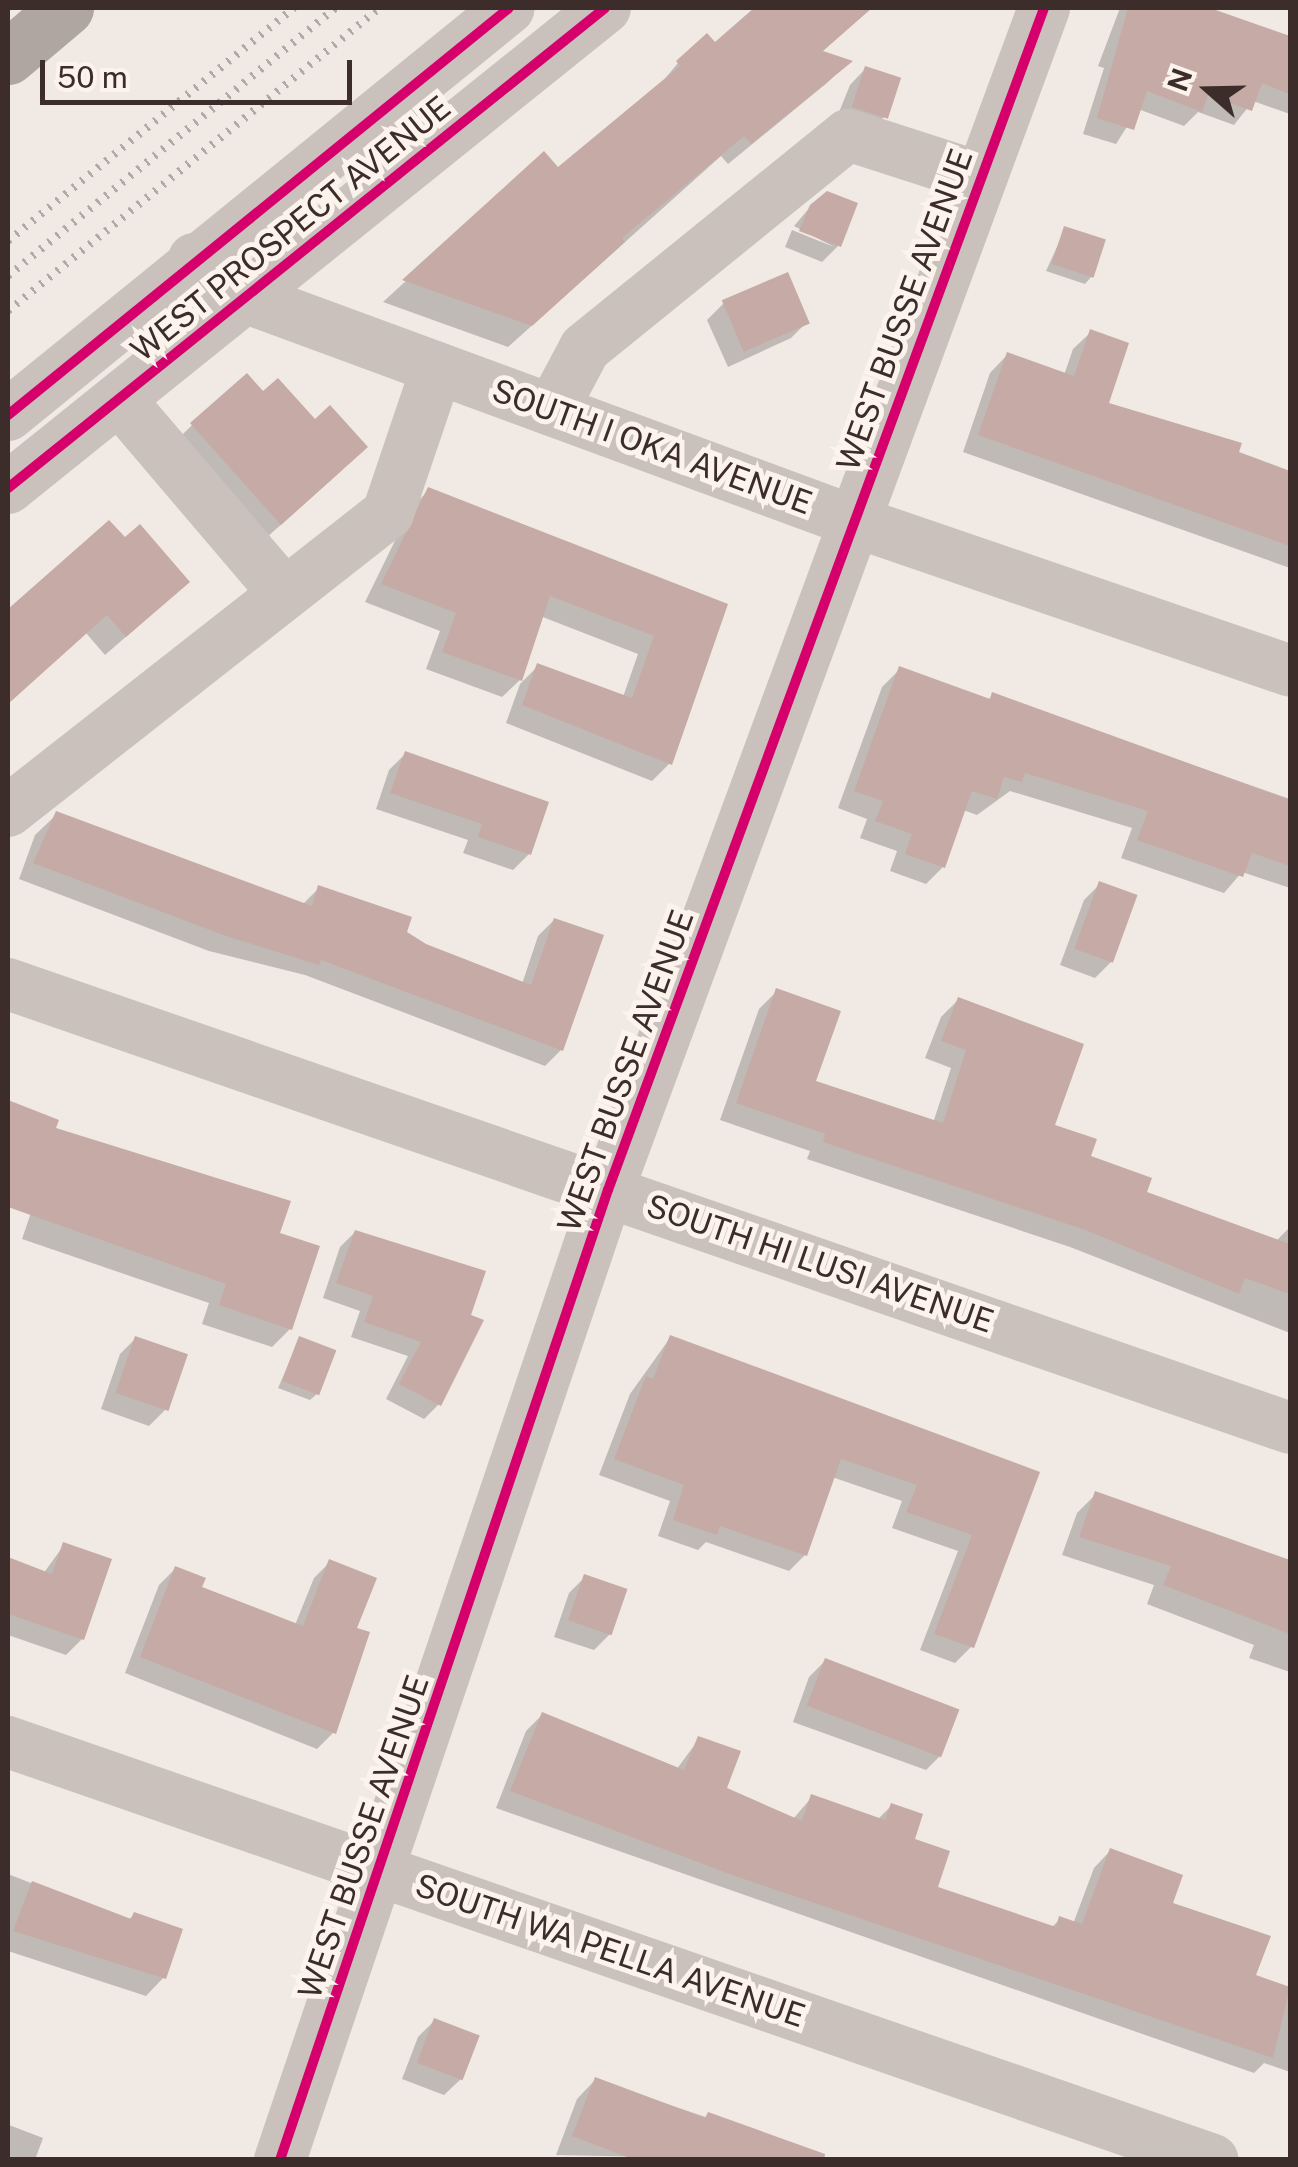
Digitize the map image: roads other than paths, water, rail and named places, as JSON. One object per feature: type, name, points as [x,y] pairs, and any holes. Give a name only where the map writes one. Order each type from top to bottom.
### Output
[{"type":"main road","points":[[8,56],[66,8]]},
{"type":"street","name":"WEST PROSPECT AVENUE","points":[[8,414],[194,258],[510,8]]},
{"type":"street","name":"WEST PROSPECT AVENUE","points":[[8,488],[605,8]]},
{"type":"street","name":"WEST BUSSE AVENUE","points":[[280,2160],[608,1190],[1044,8]]},
{"type":"street","points":[[552,410],[586,348],[848,135],[981,178]]},
{"type":"street","name":"SOUTH I OKA AVENUE","points":[[194,258],[247,298],[853,521],[1290,671]]},
{"type":"street","points":[[8,812],[388,513],[436,368]]},
{"type":"street","points":[[120,399],[284,592]]},
{"type":"street","name":"SOUTH HI LUSI AVENUE","points":[[8,984],[1290,1428]]},
{"type":"street","name":"SOUTH WA PELLA AVENUE","points":[[8,1742],[1213,2160]]},
{"type":"railway","points":[[8,241],[294,8]]},
{"type":"railway","points":[[8,276],[336,8]]},
{"type":"railway","points":[[8,311],[379,8]]}]
